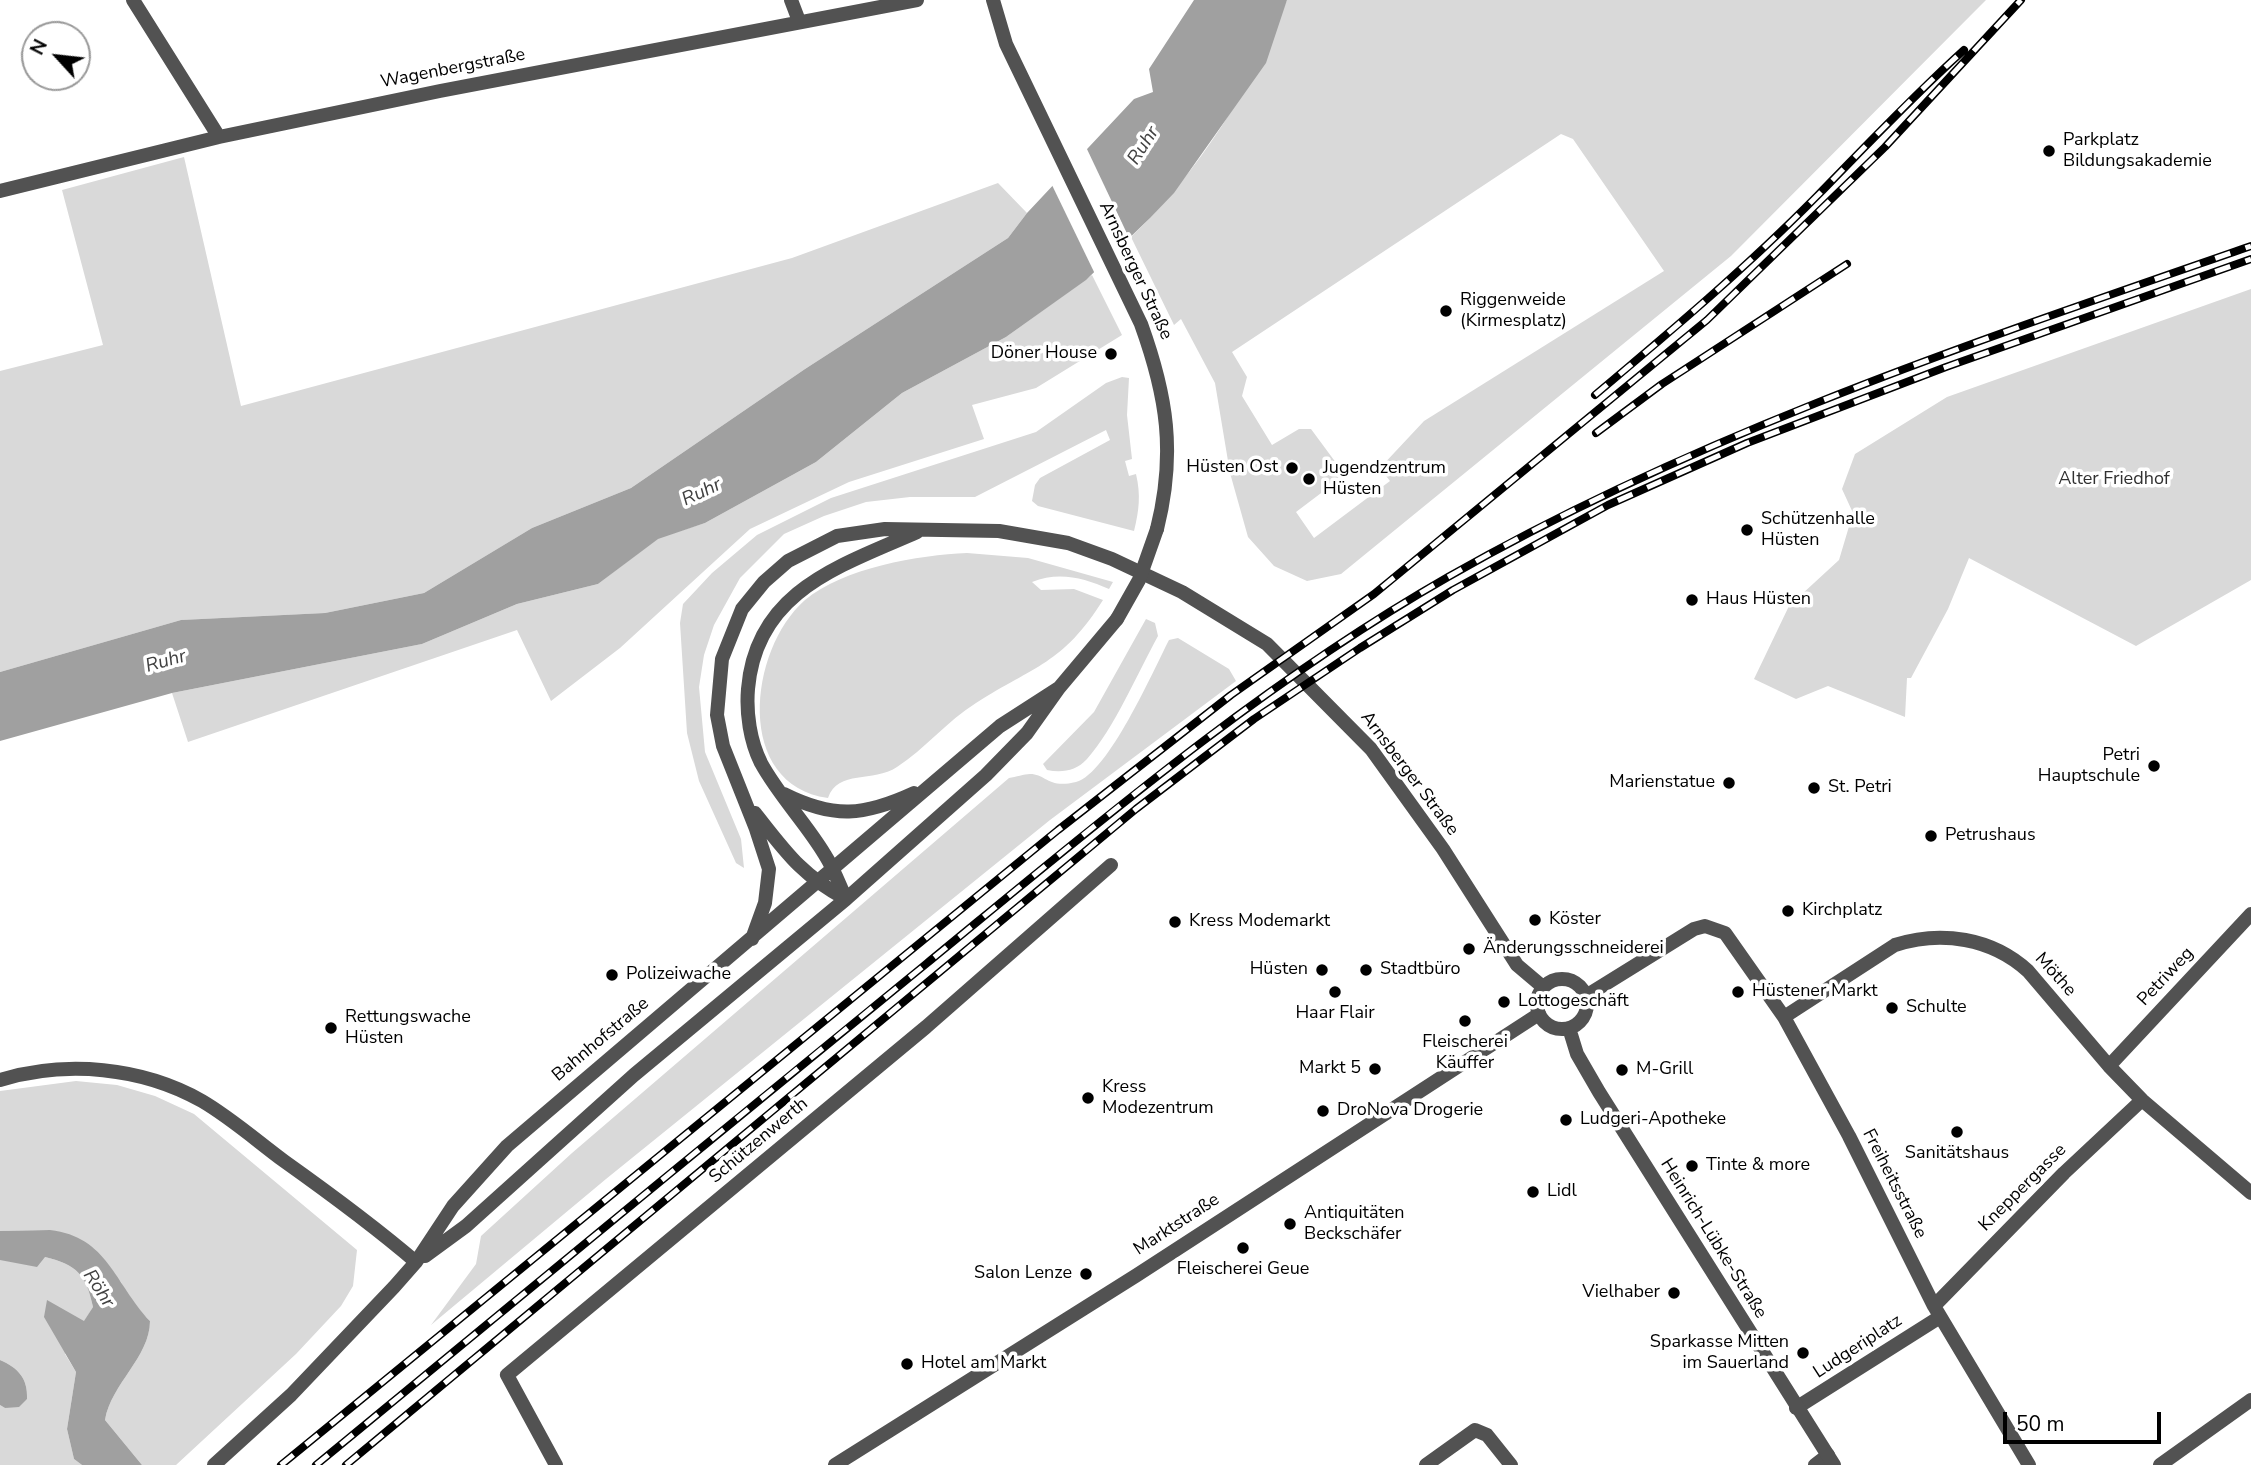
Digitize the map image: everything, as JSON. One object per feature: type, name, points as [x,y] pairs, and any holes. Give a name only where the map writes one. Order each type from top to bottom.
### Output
[{"type":"street","points":[[133,0],[219,137]]},
{"type":"street","points":[[790,0],[799,21]]},
{"type":"street","name":"Wagenbergstraße","points":[[0,191],[219,137],[799,21],[917,0]]},
{"type":"street","name":"Arnsberger Straße","points":[[846,899],[1014,748],[1059,688],[1117,619],[1139,580],[1157,529],[1167,481],[1168,436],[1157,369],[1141,324],[1006,44],[993,0]]},
{"type":"street","name":"Arnsberger Straße","points":[[922,530],[811,581],[778,611],[760,642],[749,677],[748,711],[761,761],[833,870],[1010,718],[1059,688]]},
{"type":"street","name":"Arnsberger Straße","points":[[752,939],[765,903],[769,869],[723,746],[717,701],[722,659],[742,609],[776,571],[818,544],[861,531],[999,531],[1068,543],[1176,589],[1267,644],[1371,749],[1443,849],[1517,965],[1543,986]]},
{"type":"street","name":"Arnsberger Straße","points":[[780,792],[815,808],[850,813],[892,804],[928,786]]},
{"type":"street","points":[[745,801],[800,869],[817,884],[846,899]]},
{"type":"street","name":"Schützenwerth","points":[[556,1465],[507,1375],[926,1027],[1111,865]]},
{"type":"street","points":[[833,870],[846,899]]},
{"type":"street","name":"Bahnhofstraße","points":[[214,1465],[291,1395],[416,1262],[453,1206],[507,1146],[833,870]]},
{"type":"street","name":"Bahnhofstraße","points":[[416,1262],[466,1226],[634,1074],[846,899]]},
{"type":"street","name":"Petriweg","points":[[2109,1066],[2251,914]]},
{"type":"street","name":"Freiheitsstraße","points":[[1586,996],[1694,929],[1705,926],[1715,928],[1734,943],[1784,1017],[1849,1136],[1937,1312],[1998,1418],[2029,1465]]},
{"type":"street","name":"Möthe","points":[[1784,1017],[1895,945],[1908,941],[1972,940],[1988,944],[2015,960],[2142,1100],[2251,1194]]},
{"type":"street","points":[[1563,978],[1577,984],[1586,996],[1585,1012],[1569,1028],[1551,1027],[1539,1014],[1536,1000],[1543,986],[1563,978]]},
{"type":"street","name":"Marktstraße","points":[[835,1465],[857,1459],[1539,1014]]},
{"type":"street","name":"Heinrich-Lübke-Straße","points":[[1569,1028],[1577,1054],[1831,1460]]},
{"type":"street","points":[[0,1080],[28,1071],[81,1068],[123,1073],[172,1087],[219,1112],[362,1217],[416,1262]]},
{"type":"street","name":"Kneppergasse","points":[[1937,1312],[2064,1173],[2142,1100]]},
{"type":"street","name":"Ludgeriplatz","points":[[1796,1408],[1937,1312]]},
{"type":"street","points":[[2160,1465],[2251,1400]]},
{"type":"street","points":[[1426,1465],[1475,1430],[1487,1435],[1511,1465]]},
{"type":"street","points":[[1815,1465],[1831,1460]]},
{"type":"green space","points":[[1287,0],[1986,0],[1731,256],[1341,574],[1307,581],[1274,566],[1248,537],[1230,473],[1215,383],[1181,319],[1174,325],[1131,237],[1201,156],[1240,96]],"holes":[[[1561,134],[1573,139],[1664,271],[1424,421],[1380,468],[1390,481],[1314,538],[1296,512],[1345,475],[1311,429],[1299,429],[1272,445],[1242,396],[1247,377],[1232,352]]]},
{"type":"green space","points":[[184,157],[241,406],[792,258],[998,183],[1027,213],[1008,238],[805,369],[631,488],[532,528],[424,593],[325,613],[181,620],[0,672],[0,371],[103,345],[62,190]]},
{"type":"green space","points":[[1092,275],[1122,335],[1036,388],[972,405],[984,439],[849,482],[750,529],[620,648],[551,701],[517,630],[188,742],[172,693],[422,644],[517,604],[598,584],[658,538],[705,523],[816,462],[902,393],[1006,337]]},
{"type":"green space","name":"Alter Friedhof","points":[[2251,289],[2251,580],[2136,646],[1969,558],[1948,609],[1911,678],[1907,678],[1905,717],[1828,686],[1796,699],[1754,679],[1789,606],[1839,560],[1853,513],[1842,489],[1855,454],[1947,397]]},
{"type":"green space","points":[[1122,377],[1129,378],[1127,415],[1132,459],[1125,461],[1129,476],[1136,474],[1139,489],[1134,531],[1038,506],[1032,501],[1035,485],[1040,478],[1110,440],[1106,430],[975,497],[910,497],[866,502],[824,516],[784,534],[740,578],[714,625],[704,655],[699,687],[705,752],[741,839],[744,868],[736,863],[699,781],[687,733],[680,623],[683,604],[712,573],[757,535],[831,498],[1036,432],[1106,383]]},
{"type":"green space","points":[[967,553],[1028,558],[1113,582],[1109,589],[1062,576],[1032,582],[1041,590],[1074,589],[1103,600],[1061,651],[965,710],[897,767],[878,775],[840,783],[828,798],[798,788],[777,769],[764,743],[760,713],[762,681],[771,650],[786,622],[805,600],[840,579],[905,560]]},
{"type":"green space","points":[[1146,619],[1155,623],[1158,636],[1107,732],[1087,759],[1078,766],[1063,771],[1047,770],[1043,764],[1094,712]]},
{"type":"green space","points":[[1178,638],[1229,669],[1236,681],[1050,820],[606,1179],[431,1325],[476,1264],[481,1236],[572,1153],[1009,778],[1030,774],[1053,783],[1067,784],[1089,775],[1115,742],[1169,640]]},
{"type":"green space","points":[[76,1081],[117,1085],[155,1096],[194,1114],[357,1250],[353,1286],[341,1306],[296,1354],[176,1465],[142,1465],[105,1420],[115,1394],[144,1347],[150,1321],[129,1299],[121,1282],[50,1230],[0,1231],[0,1091]]},
{"type":"green space","points":[[45,1257],[65,1264],[78,1273],[87,1286],[93,1307],[65,1354],[76,1372],[67,1429],[74,1459],[82,1465],[0,1465],[0,1405],[5,1408],[27,1399],[27,1392],[21,1375],[0,1360],[0,1260]]},
{"type":"water","name":"Ruhr","points":[[1194,0],[1287,0],[1266,63],[1174,193],[1086,280],[1006,337],[902,393],[816,462],[705,523],[658,539],[598,584],[517,604],[422,644],[172,693],[0,741],[0,672],[181,620],[325,613],[424,593],[532,528],[631,488],[805,369],[1008,238],[1027,213],[1134,99],[1153,92],[1149,69]]},
{"type":"water","name":"Röhr","points":[[50,1230],[69,1234],[98,1252],[150,1321],[144,1347],[115,1394],[105,1420],[142,1465],[82,1465],[74,1459],[67,1429],[76,1372],[44,1317],[47,1300],[84,1321],[93,1307],[87,1286],[78,1273],[56,1260],[45,1257],[37,1267],[0,1260],[0,1231]]},
{"type":"water","points":[[0,1360],[17,1370],[24,1380],[27,1399],[19,1407],[5,1408],[0,1405]]},
{"type":"pier","points":[[1086,147],[1131,242],[1096,276],[1051,183]]},
{"type":"railway","points":[[281,1465],[1058,830],[1231,695],[1374,594],[1707,320],[1885,147],[2021,0]]},
{"type":"railway","points":[[1595,395],[1763,248],[1964,50]]},
{"type":"railway","points":[[316,1465],[1115,810],[1244,711],[1378,619],[1544,525],[1741,434],[1943,355],[2251,246]]},
{"type":"railway","points":[[346,1465],[1136,809],[1254,719],[1360,648],[1453,590],[1608,505],[1747,443],[1946,367],[2251,259]]},
{"type":"railway","points":[[1596,433],[1662,384],[1847,264]]},
{"type":"place","name":"Parkplatz Bildungsakademie","points":[[2049,151]]},
{"type":"place","name":"Riggenweide (Kirmesplatz)","points":[[1446,311]]},
{"type":"place","name":"Döner House","points":[[1111,354]]},
{"type":"place","name":"Hüsten Ost","points":[[1292,468]]},
{"type":"place","name":"Jugendzentrum Hüsten","points":[[1309,479]]},
{"type":"place","name":"Schützenhalle Hüsten","points":[[1747,530]]},
{"type":"place","name":"Haus Hüsten","points":[[1692,600]]},
{"type":"place","name":"Petri Hauptschule","points":[[2154,766]]},
{"type":"place","name":"Marienstatue","points":[[1729,783]]},
{"type":"place","name":"St. Petri","points":[[1814,788]]},
{"type":"place","name":"Petrushaus","points":[[1931,836]]},
{"type":"place","name":"Kirchplatz","points":[[1788,911]]},
{"type":"place","name":"Köster","points":[[1535,920]]},
{"type":"place","name":"Kress Modemarkt","points":[[1175,922]]},
{"type":"place","name":"Änderungsschneiderei","points":[[1469,949]]},
{"type":"place","name":"Hüsten","points":[[1322,970]]},
{"type":"place","name":"Stadtbüro","points":[[1366,970]]},
{"type":"place","name":"Polizeiwache","points":[[612,975]]},
{"type":"place","name":"Haar Flair","points":[[1335,992]]},
{"type":"place","name":"Hüstener Markt","points":[[1738,992]]},
{"type":"place","name":"Lottogeschäft","points":[[1504,1002]]},
{"type":"place","name":"Schulte","points":[[1892,1008]]},
{"type":"place","name":"Fleischerei Käuffer","points":[[1465,1021]]},
{"type":"place","name":"Rettungswache Hüsten","points":[[331,1028]]},
{"type":"place","name":"Markt 5","points":[[1375,1069]]},
{"type":"place","name":"M-Grill","points":[[1622,1070]]},
{"type":"place","name":"Kress Modezentrum","points":[[1088,1098]]},
{"type":"place","name":"DroNova Drogerie","points":[[1323,1111]]},
{"type":"place","name":"Ludgeri-Apotheke","points":[[1566,1120]]},
{"type":"place","name":"Sanitätshaus","points":[[1957,1132]]},
{"type":"place","name":"Tinte & more","points":[[1692,1166]]},
{"type":"place","name":"Lidl","points":[[1533,1192]]},
{"type":"place","name":"Antiquitäten Beckschäfer","points":[[1290,1224]]},
{"type":"place","name":"Fleischerei Geue","points":[[1243,1248]]},
{"type":"place","name":"Salon Lenze","points":[[1086,1274]]},
{"type":"place","name":"Vielhaber","points":[[1674,1293]]},
{"type":"place","name":"Sparkasse Mitten im Sauerland","points":[[1803,1353]]},
{"type":"place","name":"Hotel am Markt","points":[[907,1364]]}]
